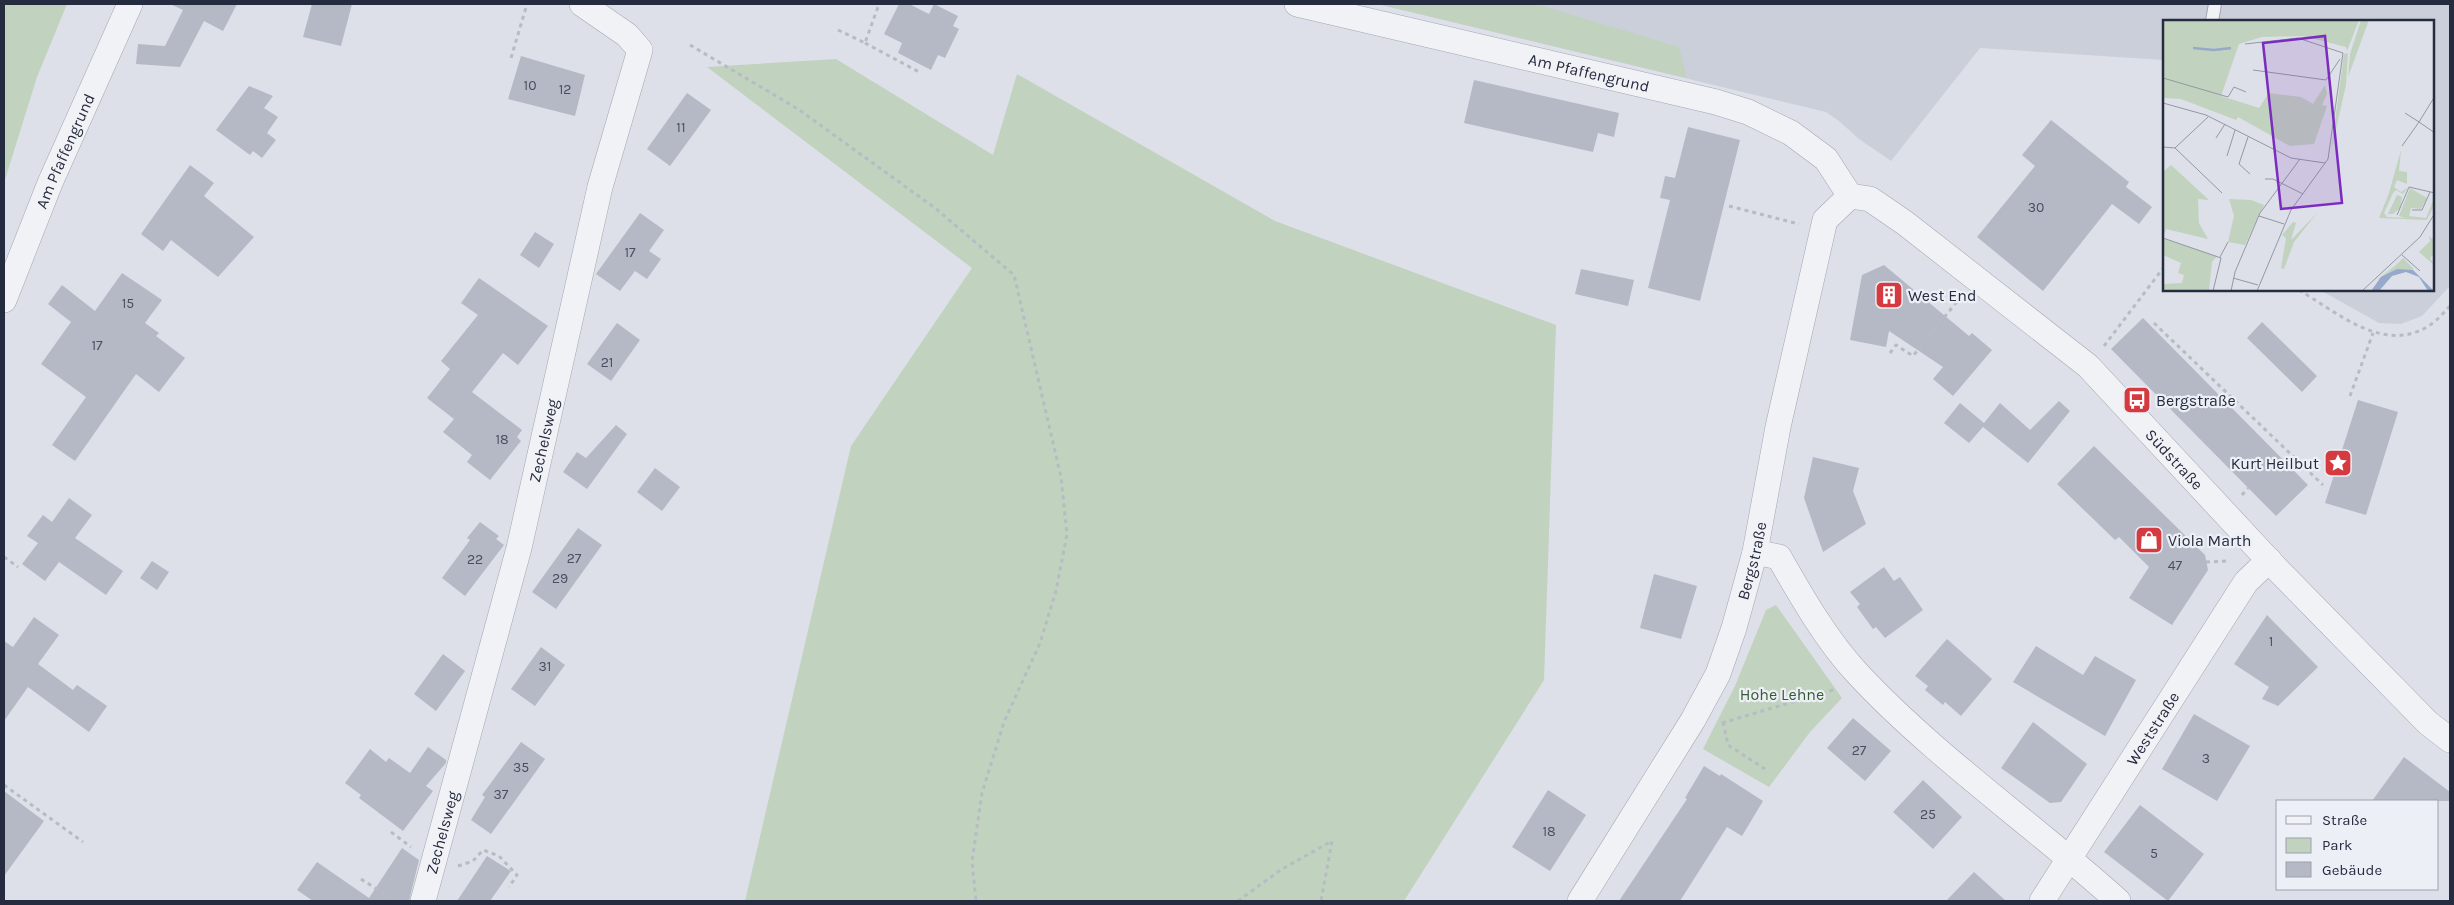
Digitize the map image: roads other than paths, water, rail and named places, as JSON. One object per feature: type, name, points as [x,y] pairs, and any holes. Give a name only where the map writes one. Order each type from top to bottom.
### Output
[{"type":"street","name":"Am Pfaffengrund","points":[[4,300],[50,183],[130,4]]},
{"type":"street","name":"Zechelsweg","points":[[423,901],[519,548],[600,187],[640,50],[626,35],[582,4]]},
{"type":"street","name":"Am Pfaffengrund","points":[[1297,4],[1716,102],[1748,112],[1791,133],[1826,159],[1850,196]]},
{"type":"street","name":"Südstraße","points":[[1850,196],[1870,199],[1905,222],[2088,366],[2269,560],[2428,723],[2450,740]]},
{"type":"street","name":"Bergstraße","points":[[1580,901],[1673,754],[1718,674],[1734,628],[1754,552],[1778,427],[1824,220],[1850,196]]},
{"type":"street","points":[[1754,552],[1779,557],[1804,601],[1862,678],[1934,746],[2070,858],[2118,901]]},
{"type":"street","name":"Weststraße","points":[[2042,901],[2246,582],[2269,560]]},
{"type":"lane","points":[[2212,20],[2215,4]]},
{"type":"place","name":"West End","points":[[1889,295]]},
{"type":"place","name":"Bergstraße","points":[[2137,400]]},
{"type":"place","name":"Kurt Heilbut","points":[[2338,463]]},
{"type":"place","name":"Viola Marth","points":[[2149,540]]},
{"type":"park label","name":"Hohe Lehne","points":[[1782,694]]}]
